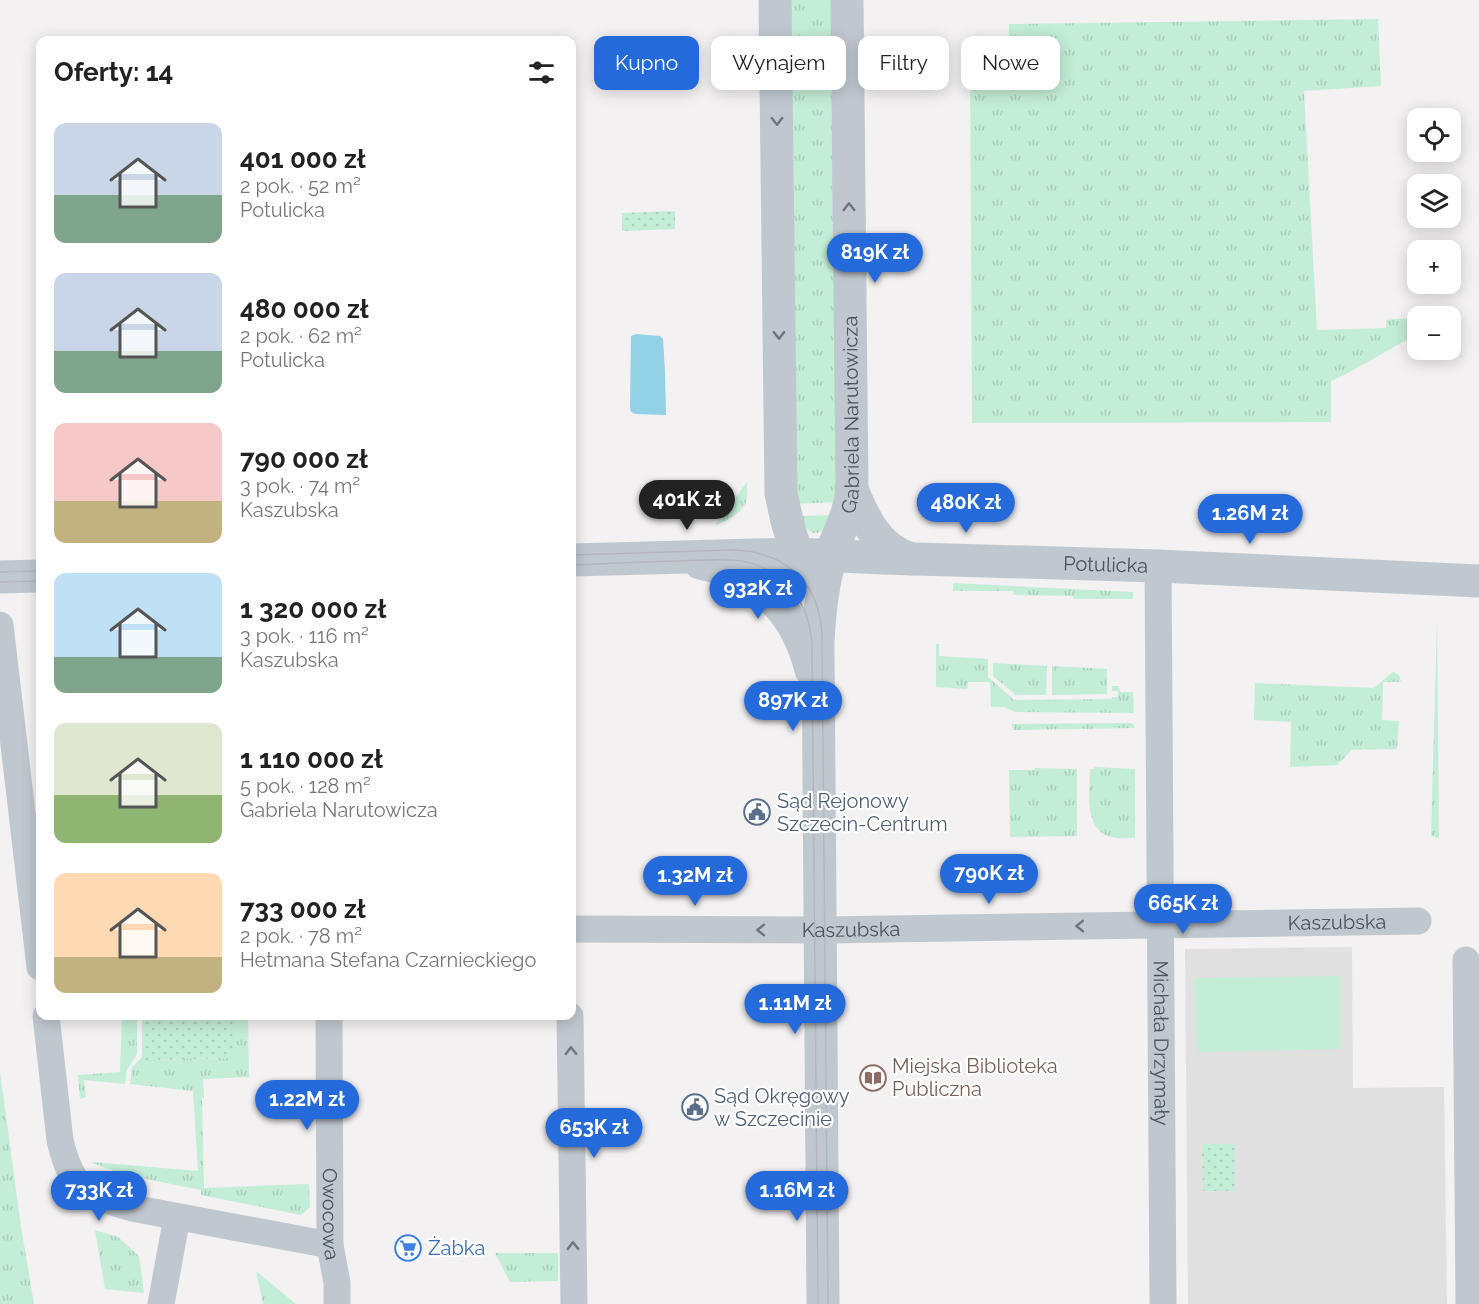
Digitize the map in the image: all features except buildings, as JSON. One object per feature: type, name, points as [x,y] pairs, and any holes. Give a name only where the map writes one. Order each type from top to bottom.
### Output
[{"type":"street","name":"Gabriela Narutowicza","points":[[775,0],[781,493],[810,602],[818,645]]},
{"type":"street","name":"Gabriela Narutowicza","points":[[823,1304],[818,645],[821,607],[831,556],[849,509],[852,490],[847,0]]},
{"type":"street","name":"Potulicka","points":[[852,490],[865,520],[878,537],[899,555],[911,559]]},
{"type":"street","name":"Gabriela Narutowicza","points":[[707,556],[736,549],[756,536],[772,516],[781,493]]},
{"type":"street","name":"Potulicka","points":[[576,560],[797,554],[1158,566],[1479,581]]},
{"type":"street","name":"Potulicka","points":[[669,557],[707,564],[737,574],[764,591],[782,608],[796,629],[808,658],[818,711]]},
{"type":"street","name":"Michała Drzymały","points":[[1158,566],[1163,1304]]},
{"type":"street","points":[[0,577],[36,576]]},
{"type":"street","points":[[0,625],[36,911]]},
{"type":"street","name":"Kaszubska","points":[[576,929],[819,930],[1418,921]]},
{"type":"street","points":[[1466,960],[1469,1304]]},
{"type":"street","points":[[46,1020],[60,1140],[64,1157],[78,1184],[88,1192],[102,1200],[132,1208],[330,1245]]},
{"type":"street","name":"Owocowa","points":[[329,1020],[330,1245],[337,1283],[337,1304]]},
{"type":"street","points":[[570,1020],[574,1304]]},
{"type":"street","points":[[161,1304],[177,1216]]},
{"type":"shaded area","points":[[1352,947],[1353,1088],[1444,1087],[1447,1304],[1188,1304],[1185,949]]},
{"type":"green space","points":[[788,0],[837,0],[837,36],[788,36]]},
{"type":"green space","points":[[1378,19],[1381,86],[1304,91],[1317,330],[1386,328],[1386,320],[1407,318],[1407,340],[1331,381],[1331,422],[972,423],[970,90],[1060,90],[1060,36],[1009,36],[1009,24]]},
{"type":"green space","points":[[789,90],[837,90],[839,502],[795,504]]},
{"type":"green space","points":[[675,211],[675,229],[622,231],[622,213]]},
{"type":"green space","points":[[747,482],[747,497],[744,506],[724,522],[715,525]]},
{"type":"green space","points":[[833,515],[825,528],[816,533],[808,530],[800,516]]},
{"type":"green space","points":[[953,583],[1133,592],[1133,599],[1074,599],[1073,596],[1014,595],[1013,591],[953,591]]},
{"type":"green space","points":[[1437,621],[1439,839],[1431,835]]},
{"type":"green space","points":[[936,644],[939,644],[939,656],[988,659],[988,677],[1014,700],[1112,699],[1112,697],[1118,697],[1118,691],[1112,691],[1112,686],[1119,686],[1120,692],[1133,692],[1134,713],[1015,712],[1004,707],[991,707],[990,682],[968,682],[967,689],[936,687]]},
{"type":"green space","points":[[993,663],[1047,666],[1046,695],[1016,695],[993,676]]},
{"type":"green space","points":[[1052,666],[1107,669],[1107,694],[1052,695]]},
{"type":"green space","points":[[1393,672],[1399,675],[1401,681],[1383,682],[1382,720],[1399,721],[1397,749],[1352,750],[1337,765],[1290,767],[1291,722],[1254,720],[1255,683],[1374,688]]},
{"type":"green space","points":[[1130,723],[1135,728],[1013,730],[1012,724]]},
{"type":"green space","points":[[1095,767],[1135,769],[1135,838],[1111,837],[1096,827],[1089,798],[1090,769]]},
{"type":"green space","points":[[1035,768],[1077,769],[1077,836],[1010,837],[1009,770],[1035,770]]},
{"type":"green space","points":[[1340,976],[1341,1049],[1197,1052],[1195,978]]},
{"type":"green space","points":[[122,1020],[137,1020],[137,1054],[127,1070],[125,1084],[84,1080],[86,1097],[80,1099],[78,1075],[120,1072]]},
{"type":"green space","points":[[142,1020],[144,1020],[145,1060],[234,1058],[234,1020],[248,1020],[249,1077],[203,1079],[204,1188],[309,1184],[310,1207],[301,1215],[201,1195],[201,1190],[122,1174],[95,1164],[93,1162],[198,1171],[193,1091],[130,1084],[132,1067],[142,1057]]},
{"type":"green space","points":[[144,1020],[234,1020],[234,1058],[144,1060]]},
{"type":"green space","points":[[0,1072],[21,1227],[34,1304],[0,1304]]},
{"type":"green space","points":[[1202,1144],[1235,1144],[1235,1191],[1203,1191]]},
{"type":"green space","points":[[95,1230],[118,1237],[139,1256],[144,1293],[105,1289]]},
{"type":"green space","points":[[495,1253],[558,1253],[558,1281],[510,1282]]},
{"type":"green space","points":[[256,1271],[296,1304],[263,1304]]},
{"type":"water","points":[[636,334],[660,336],[663,339],[666,415],[631,412],[631,336]]},
{"type":"tram line","points":[[576,555],[732,550],[751,552],[783,563],[807,585],[815,600],[822,636],[828,1304]]},
{"type":"tram line","points":[[576,565],[742,561],[758,565],[783,580],[801,603],[806,616],[812,646],[818,1304]]},
{"type":"tram line","points":[[0,572],[36,571]]},
{"type":"tram line","points":[[0,582],[36,581]]},
{"type":"place","name":"Sąd Rejonowy Szczecin-Centrum","points":[[757,812]]},
{"type":"place","name":"Miejska Biblioteka Publiczna","points":[[873,1078]]},
{"type":"place","name":"Sąd Okręgowy w Szczecinie","points":[[695,1107]]},
{"type":"place","name":"Żabka","points":[[408,1248]]}]
